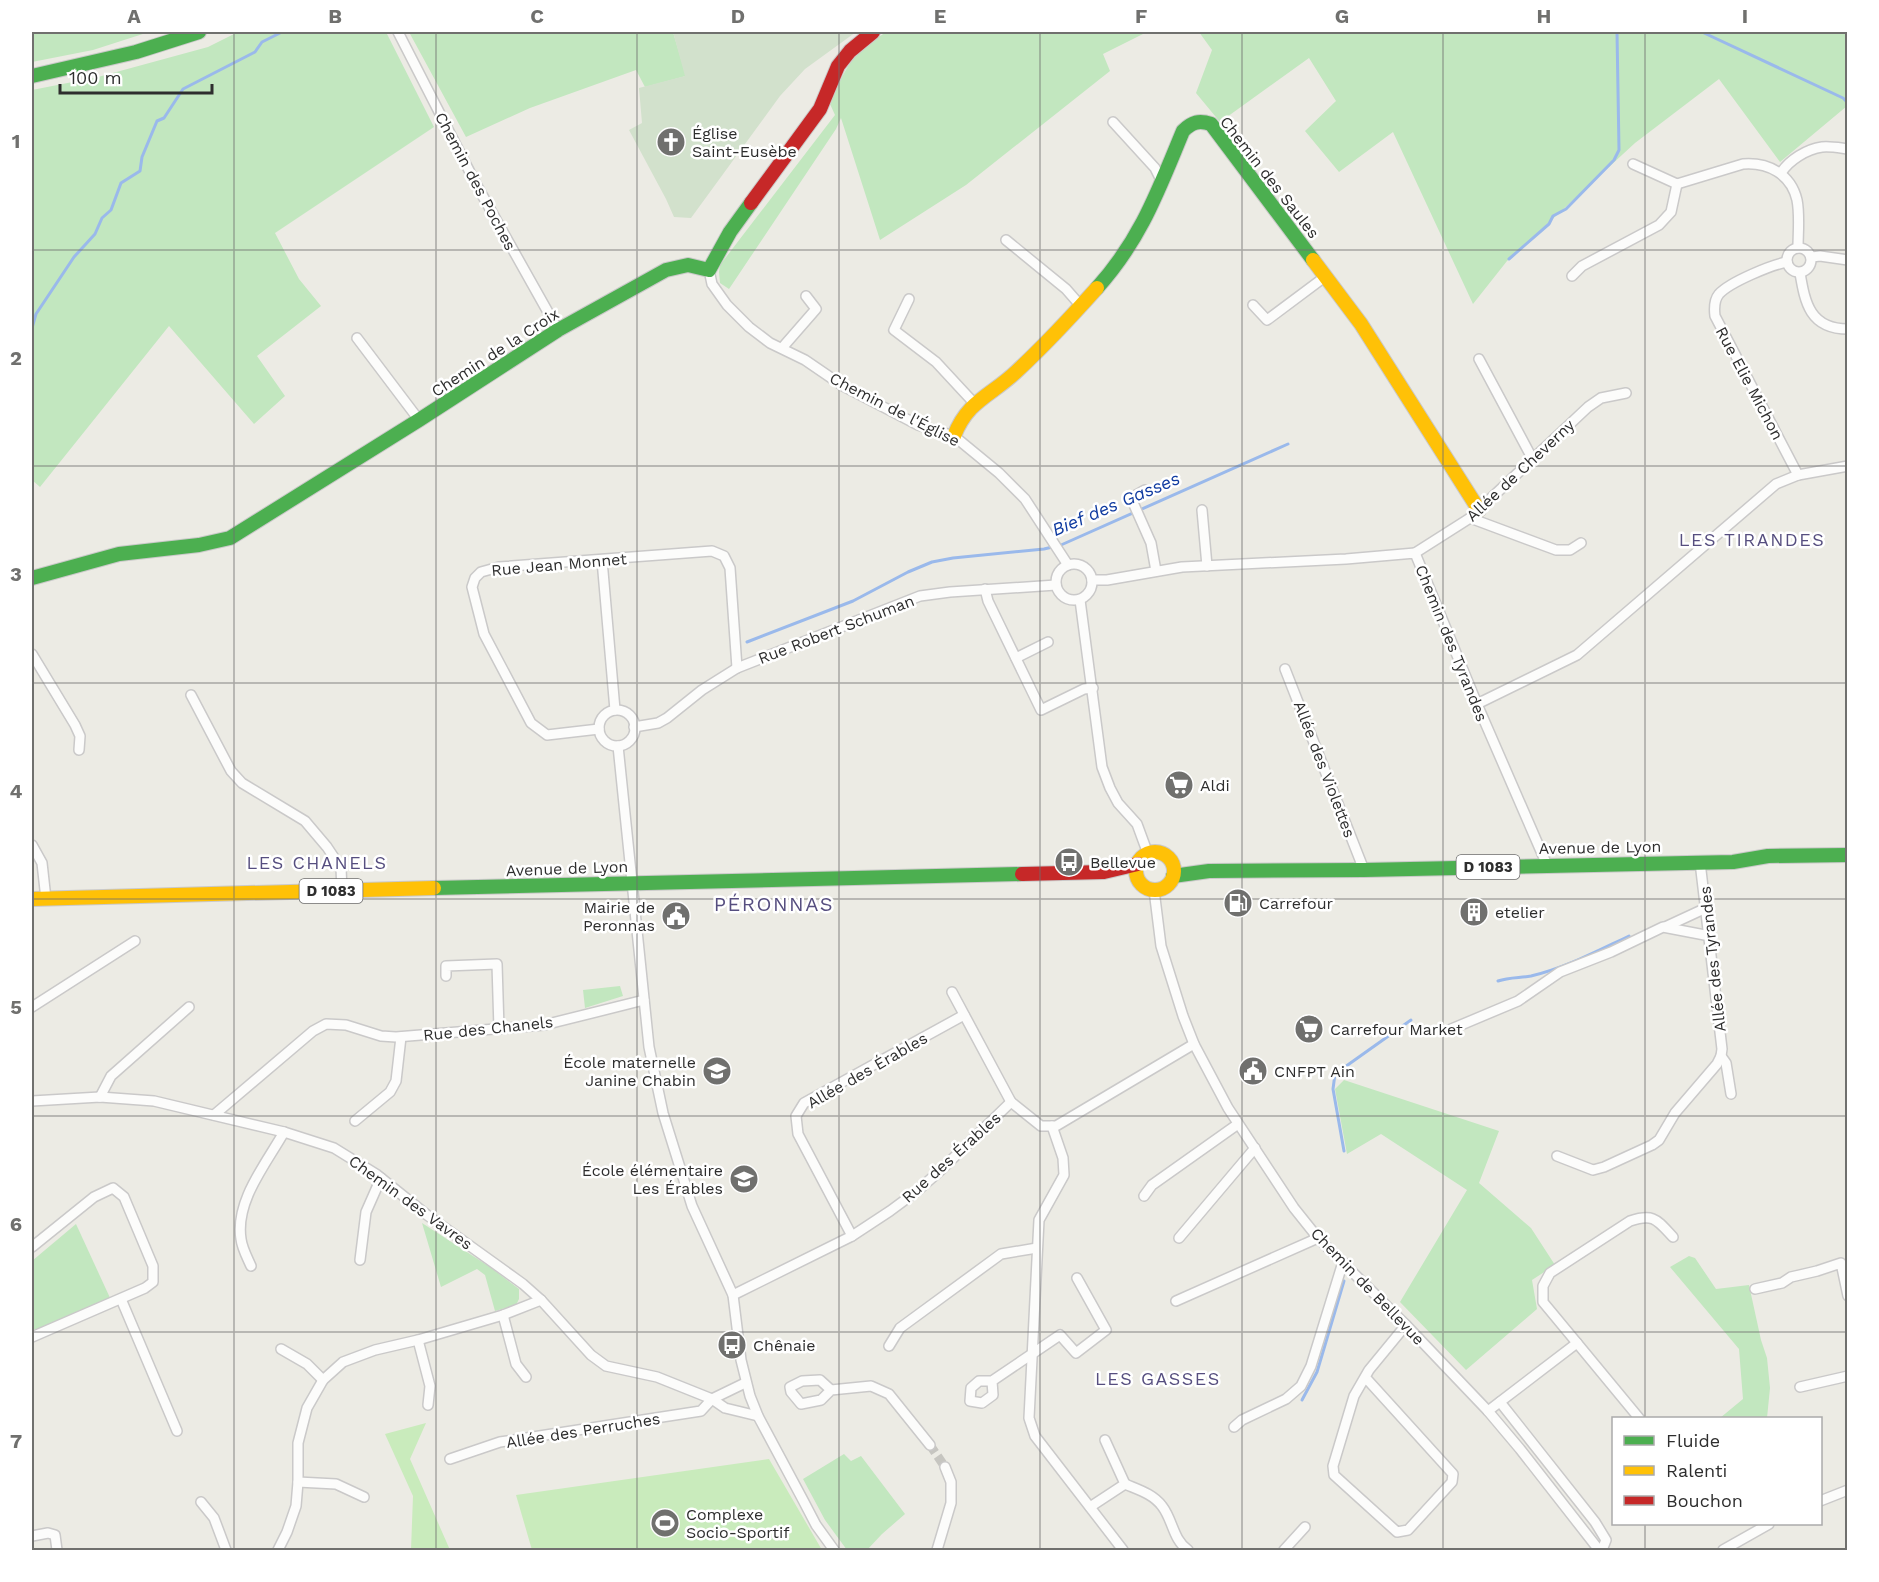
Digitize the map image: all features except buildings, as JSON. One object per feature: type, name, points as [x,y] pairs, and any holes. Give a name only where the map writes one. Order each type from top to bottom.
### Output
[{"type":"main road","points":[[32,76],[136,52],[199,32]]},
{"type":"main road","points":[[709,270],[730,232],[820,108],[838,66],[850,51],[873,32]]},
{"type":"main road","name":"Chemin des Saules","points":[[954,436],[958,422],[974,403],[1011,377],[1049,339],[1130,249],[1183,131],[1190,123],[1199,120],[1211,124],[1361,324],[1474,514]]},
{"type":"main road","name":"Chemin de la Croix","points":[[32,578],[119,554],[199,545],[230,538],[558,330],[666,270],[683,264],[696,265],[709,270]]},
{"type":"main road","points":[[1161,853],[1171,861],[1173,876],[1168,885],[1154,890],[1143,885],[1138,870],[1142,858],[1148,854],[1161,853]]},
{"type":"main road","name":"Avenue de Lyon","points":[[1173,876],[1209,871],[1364,870],[1700,862],[1733,861],[1768,856],[1848,855]]},
{"type":"main road","name":"Avenue de Lyon","points":[[1171,861],[1209,871]]},
{"type":"main road","name":"Avenue de Lyon","points":[[39,899],[1104,872],[1121,877],[1138,870]]},
{"type":"street","name":"Chemin des Poches","points":[[398,32],[476,184],[558,330]]},
{"type":"street","points":[[1113,122],[1155,168],[1161,180]]},
{"type":"street","points":[[1781,173],[1786,165],[1795,158],[1815,149],[1822,147],[1848,149]]},
{"type":"street","points":[[1633,164],[1677,184],[1743,164],[1765,165],[1781,173],[1793,188],[1798,201],[1798,248]]},
{"type":"street","points":[[1572,276],[1582,267],[1659,225],[1671,212],[1677,184]]},
{"type":"street","points":[[1006,240],[1066,289],[1080,305]]},
{"type":"street","points":[[1798,248],[1807,250],[1812,257],[1811,266],[1805,272],[1800,273],[1790,269],[1787,262],[1791,251],[1798,248]]},
{"type":"street","points":[[1812,257],[1848,260]]},
{"type":"street","name":"Rue Elie Michon","points":[[1787,262],[1765,268],[1727,288],[1715,300],[1714,308],[1715,316],[1798,475]]},
{"type":"street","name":"Chemin de l'Église","points":[[709,270],[712,284],[727,304],[749,327],[770,343],[805,360],[843,386],[918,425],[954,436],[999,473],[1025,499],[1068,565]]},
{"type":"street","points":[[1800,273],[1805,301],[1811,313],[1827,325],[1848,329]]},
{"type":"street","points":[[1253,305],[1267,320],[1326,276]]},
{"type":"street","points":[[782,348],[816,309],[806,296]]},
{"type":"street","points":[[909,299],[894,330],[936,362],[974,403]]},
{"type":"street","points":[[357,338],[419,420]]},
{"type":"street","points":[[1479,359],[1533,458]]},
{"type":"street","name":"Allée de Cheverny","points":[[1416,553],[1474,514],[1588,407],[1601,398],[1626,393]]},
{"type":"street","points":[[1477,704],[1577,655],[1776,484],[1798,475],[1848,466]]},
{"type":"street","points":[[1145,490],[1131,498],[1150,543],[1156,571]]},
{"type":"street","points":[[1202,510],[1208,566]]},
{"type":"street","points":[[1474,514],[1556,550],[1570,550],[1581,543]]},
{"type":"street","name":"Rue Jean Monnet","points":[[599,729],[547,735],[531,723],[484,634],[472,587],[475,578],[481,572],[499,567],[712,551],[724,556],[729,568],[737,668]]},
{"type":"street","name":"Chemin des Tyrandes","points":[[1092,580],[1208,566],[1416,553],[1477,704],[1547,865]]},
{"type":"street","points":[[602,560],[615,710]]},
{"type":"street","points":[[1073,564],[1084,567],[1092,580],[1090,592],[1080,600],[1065,598],[1056,585],[1059,573],[1068,565],[1073,564]]},
{"type":"street","name":"Rue Robert Schuman","points":[[634,727],[658,723],[667,718],[702,690],[737,668],[920,596],[1056,585]]},
{"type":"street","points":[[985,590],[988,601],[1041,710],[1084,689],[1093,688]]},
{"type":"street","points":[[1080,600],[1102,767],[1118,802],[1137,824],[1148,854]]},
{"type":"street","points":[[1016,658],[1048,642]]},
{"type":"street","points":[[32,654],[75,725],[80,736],[79,750]]},
{"type":"street","name":"Allée des Violettes","points":[[1285,669],[1364,870]]},
{"type":"street","points":[[191,695],[231,771],[242,783],[305,821],[327,847],[341,868],[342,891]]},
{"type":"street","points":[[615,710],[628,715],[634,727],[630,740],[618,746],[607,743],[600,735],[599,729],[605,714],[615,710]]},
{"type":"street","points":[[618,746],[651,1058],[663,1113],[692,1206],[733,1295],[745,1383],[758,1416],[816,1525],[834,1551]]},
{"type":"street","points":[[32,844],[42,863],[39,899]]},
{"type":"street","name":"Allée des Tyrandes","points":[[1557,1156],[1593,1170],[1652,1145],[1659,1140],[1675,1113],[1717,1064],[1721,1056],[1710,936],[1700,862]]},
{"type":"street","name":"Chemin de Bellevue","points":[[1154,890],[1161,946],[1194,1044],[1228,1108],[1294,1208],[1318,1238],[1488,1411],[1600,1551]]},
{"type":"street","points":[[1449,1030],[1518,1001],[1560,972],[1611,952],[1706,908]]},
{"type":"street","points":[[1664,927],[1710,936]]},
{"type":"street","points":[[32,1007],[135,941]]},
{"type":"street","points":[[446,976],[446,966],[496,964],[499,1029]]},
{"type":"street","points":[[952,992],[1011,1102]]},
{"type":"street","name":"Rue des Chanels","points":[[214,1115],[313,1031],[326,1024],[346,1025],[381,1036],[401,1037],[544,1025],[644,1000]]},
{"type":"street","points":[[100,1097],[111,1076],[189,1007]]},
{"type":"street","name":"Allée des Érables","points":[[852,1236],[798,1134],[796,1116],[804,1103],[964,1015]]},
{"type":"street","name":"Rue des Chanels","points":[[355,1121],[390,1092],[396,1082],[401,1037]]},
{"type":"street","points":[[1123,1551],[1035,1436],[1029,1418],[1039,1220],[1064,1175],[1063,1158],[1052,1126],[1056,1126],[1194,1044]]},
{"type":"street","name":"Allée des Tyrandes","points":[[1721,1056],[1726,1064],[1731,1094]]},
{"type":"street","name":"Chemin des Vavres","points":[[32,1101],[100,1097],[154,1101],[284,1132],[334,1148],[381,1178],[427,1215],[523,1284],[541,1300],[591,1355],[606,1366],[657,1377],[712,1399],[725,1408],[758,1416]]},
{"type":"street","name":"Rue des Érables","points":[[733,1295],[852,1236],[917,1191],[1011,1102],[1041,1126],[1052,1126]]},
{"type":"street","points":[[1144,1196],[1152,1185],[1239,1124]]},
{"type":"street","points":[[251,1266],[241,1242],[240,1222],[248,1194],[284,1132]]},
{"type":"street","points":[[1179,1238],[1255,1148]]},
{"type":"street","points":[[360,1260],[366,1212],[381,1178]]},
{"type":"street","points":[[32,1247],[94,1197],[113,1188],[124,1197],[153,1266],[153,1282],[145,1288],[32,1337]]},
{"type":"street","points":[[1637,1417],[1544,1302],[1543,1286],[1550,1273],[1630,1221],[1644,1216],[1658,1220],[1674,1237]]},
{"type":"street","points":[[1176,1301],[1318,1238]]},
{"type":"street","points":[[889,1346],[900,1328],[1001,1254],[1037,1248]]},
{"type":"street","points":[[1234,1427],[1242,1420],[1286,1399],[1301,1386],[1311,1366],[1344,1262]]},
{"type":"street","points":[[1755,1289],[1782,1283],[1791,1277],[1841,1263],[1848,1296]]},
{"type":"street","points":[[992,1381],[1060,1335],[1076,1353],[1106,1329],[1077,1278]]},
{"type":"street","points":[[121,1299],[177,1431]]},
{"type":"street","points":[[278,1551],[296,1506],[298,1443],[307,1408],[323,1380],[343,1362],[375,1350],[503,1315],[541,1300]]},
{"type":"street","points":[[503,1315],[516,1364],[526,1377]]},
{"type":"street","points":[[1365,1377],[1454,1474],[1452,1482],[1408,1530],[1397,1532],[1334,1475],[1333,1466],[1354,1396],[1369,1370],[1406,1325]]},
{"type":"street","points":[[418,1340],[430,1386],[428,1405]]},
{"type":"street","points":[[1488,1411],[1577,1343]]},
{"type":"street","points":[[281,1349],[307,1364],[323,1380]]},
{"type":"street","points":[[1800,1386],[1848,1376]]},
{"type":"street","points":[[712,1399],[745,1383]]},
{"type":"street","points":[[831,1390],[871,1386],[889,1394],[930,1445]]},
{"type":"street","name":"Allée des Perruches","points":[[450,1459],[500,1442],[701,1411],[712,1399]]},
{"type":"street","points":[[1500,1402],[1595,1522],[1606,1540],[1600,1551]]},
{"type":"street","points":[[1105,1440],[1125,1484],[1150,1495],[1160,1503],[1178,1541],[1188,1551]]},
{"type":"street","points":[[937,1551],[951,1503],[951,1482],[945,1467]]},
{"type":"street","points":[[298,1482],[336,1484],[364,1497]]},
{"type":"street","points":[[1090,1507],[1125,1484]]},
{"type":"street","points":[[1822,1501],[1848,1490]]},
{"type":"street","points":[[201,1502],[214,1518],[226,1551]]},
{"type":"street","points":[[1723,1551],[1767,1525]]},
{"type":"street","points":[[1284,1551],[1305,1527]]},
{"type":"street","points":[[32,1536],[48,1533],[55,1535],[57,1551]]},
{"type":"green space","points":[[32,32],[149,32],[93,50],[32,62]]},
{"type":"green space","points":[[238,32],[386,32],[434,127],[275,233],[299,279],[321,306],[257,356],[285,396],[254,424],[169,326],[40,487],[32,480],[32,90],[98,77],[208,47]]},
{"type":"green space","points":[[409,32],[673,32],[686,76],[645,87],[636,70],[530,108],[466,137]]},
{"type":"green space","points":[[673,32],[856,32],[805,69],[780,96],[691,218],[674,217],[629,130],[642,123],[639,88],[685,76]]},
{"type":"green space","points":[[886,32],[1147,32],[1103,54],[1110,71],[966,185],[880,240],[841,118],[836,129],[729,289],[720,283],[720,265],[835,115],[830,104],[850,63],[862,49]]},
{"type":"green space","points":[[1199,32],[1847,32],[1847,106],[1780,162],[1719,79],[1635,143],[1507,261],[1473,304],[1393,132],[1339,172],[1305,131],[1336,101],[1309,58],[1220,122],[1196,93],[1212,50]]},
{"type":"green space","points":[[620,986],[623,996],[585,1008],[583,990]]},
{"type":"green space","points":[[1344,1080],[1499,1131],[1479,1183],[1531,1228],[1555,1265],[1532,1280],[1537,1309],[1466,1370],[1400,1302],[1467,1190],[1381,1134],[1347,1154],[1335,1089]]},
{"type":"green space","points":[[422,1223],[490,1267],[519,1289],[519,1299],[516,1305],[495,1311],[485,1275],[477,1269],[441,1287]]},
{"type":"green space","points":[[76,1224],[111,1300],[38,1330],[32,1329],[32,1261]]},
{"type":"green space","points":[[1689,1256],[1695,1258],[1716,1289],[1749,1285],[1767,1358],[1770,1388],[1767,1417],[1721,1417],[1743,1399],[1739,1349],[1670,1267]]},
{"type":"green space","points":[[426,1423],[410,1459],[450,1550],[411,1550],[413,1496],[385,1434]]},
{"type":"green space","points":[[844,1454],[851,1461],[861,1456],[905,1514],[867,1550],[847,1550],[825,1520],[803,1479]]},
{"type":"green space","name":"Complexe Socio-Sportif","points":[[769,1459],[822,1550],[532,1550],[516,1495]]},
{"type":"waterway","points":[[32,328],[36,314],[74,257],[95,234],[102,218],[111,210],[121,183],[140,171],[142,157],[157,121],[164,118],[183,89],[255,52],[262,42],[282,32]]},
{"type":"waterway","name":"Bief des Gasses","points":[[1509,259],[1549,224],[1553,216],[1566,209],[1614,160],[1619,150],[1617,32]]},
{"type":"waterway","points":[[1702,32],[1843,98],[1848,103]]},
{"type":"waterway","name":"Bief des Gasses","points":[[747,642],[853,601],[932,562],[1061,545],[1288,444]]},
{"type":"waterway","points":[[1498,981],[1531,976],[1556,968],[1629,936]]},
{"type":"waterway","points":[[1344,1151],[1333,1089],[1335,1074],[1411,1020]]},
{"type":"waterway","points":[[1302,1400],[1317,1372],[1344,1281]]},
{"type":"tunnel","points":[[930,1445],[945,1467]]},
{"type":"traffic: fast","points":[[32,76],[136,52],[199,32]]},
{"type":"traffic: fast","points":[[1097,288],[1137,233],[1183,131],[1199,122],[1211,124],[1313,260]]},
{"type":"traffic: fast","points":[[32,578],[119,554],[199,545],[230,538],[558,330],[666,270],[688,265],[709,270],[730,232],[751,203]]},
{"type":"traffic: fast","points":[[1173,876],[1209,871],[1733,862],[1768,856],[1848,855]]},
{"type":"traffic: fast","points":[[434,888],[1022,874]]},
{"type":"traffic: slow","points":[[1313,260],[1361,324],[1479,510]]},
{"type":"traffic: slow","points":[[954,436],[973,406],[1027,361],[1097,288]]},
{"type":"traffic: slow","points":[[1155,852],[1168,858],[1174,871],[1168,884],[1155,890],[1142,884],[1136,871],[1142,858],[1155,852]]},
{"type":"traffic: slow","points":[[32,899],[434,888]]},
{"type":"traffic: jam","points":[[751,203],[820,109],[838,66],[850,51],[873,32]]},
{"type":"traffic: jam","points":[[1022,874],[1104,872],[1138,864]]},
{"type":"place","name":"Église Saint-Eusèbe","points":[[671,142]]},
{"type":"place","name":"Aldi","points":[[1179,785]]},
{"type":"place","name":"Bellevue","points":[[1069,862]]},
{"type":"place","name":"Carrefour","points":[[1238,903]]},
{"type":"place","name":"etelier","points":[[1474,912]]},
{"type":"place","name":"Mairie de Peronnas","points":[[676,916]]},
{"type":"place","name":"Carrefour Market","points":[[1309,1029]]},
{"type":"place","name":"École maternelle Janine Chabin","points":[[717,1071]]},
{"type":"place","name":"CNFPT Ain","points":[[1253,1071]]},
{"type":"place","name":"École élémentaire Les Érables","points":[[744,1179]]},
{"type":"place","name":"Chênaie","points":[[732,1345]]},
{"type":"place","name":"Complexe Socio-Sportif","points":[[665,1523]]},
{"type":"district","name":"LES TIRANDES","points":[[1752,540]]},
{"type":"district","name":"LES CHANELS","points":[[317,863]]},
{"type":"district","name":"PÉRONNAS","points":[[774,904]]},
{"type":"district","name":"LES GASSES","points":[[1158,1379]]}]
